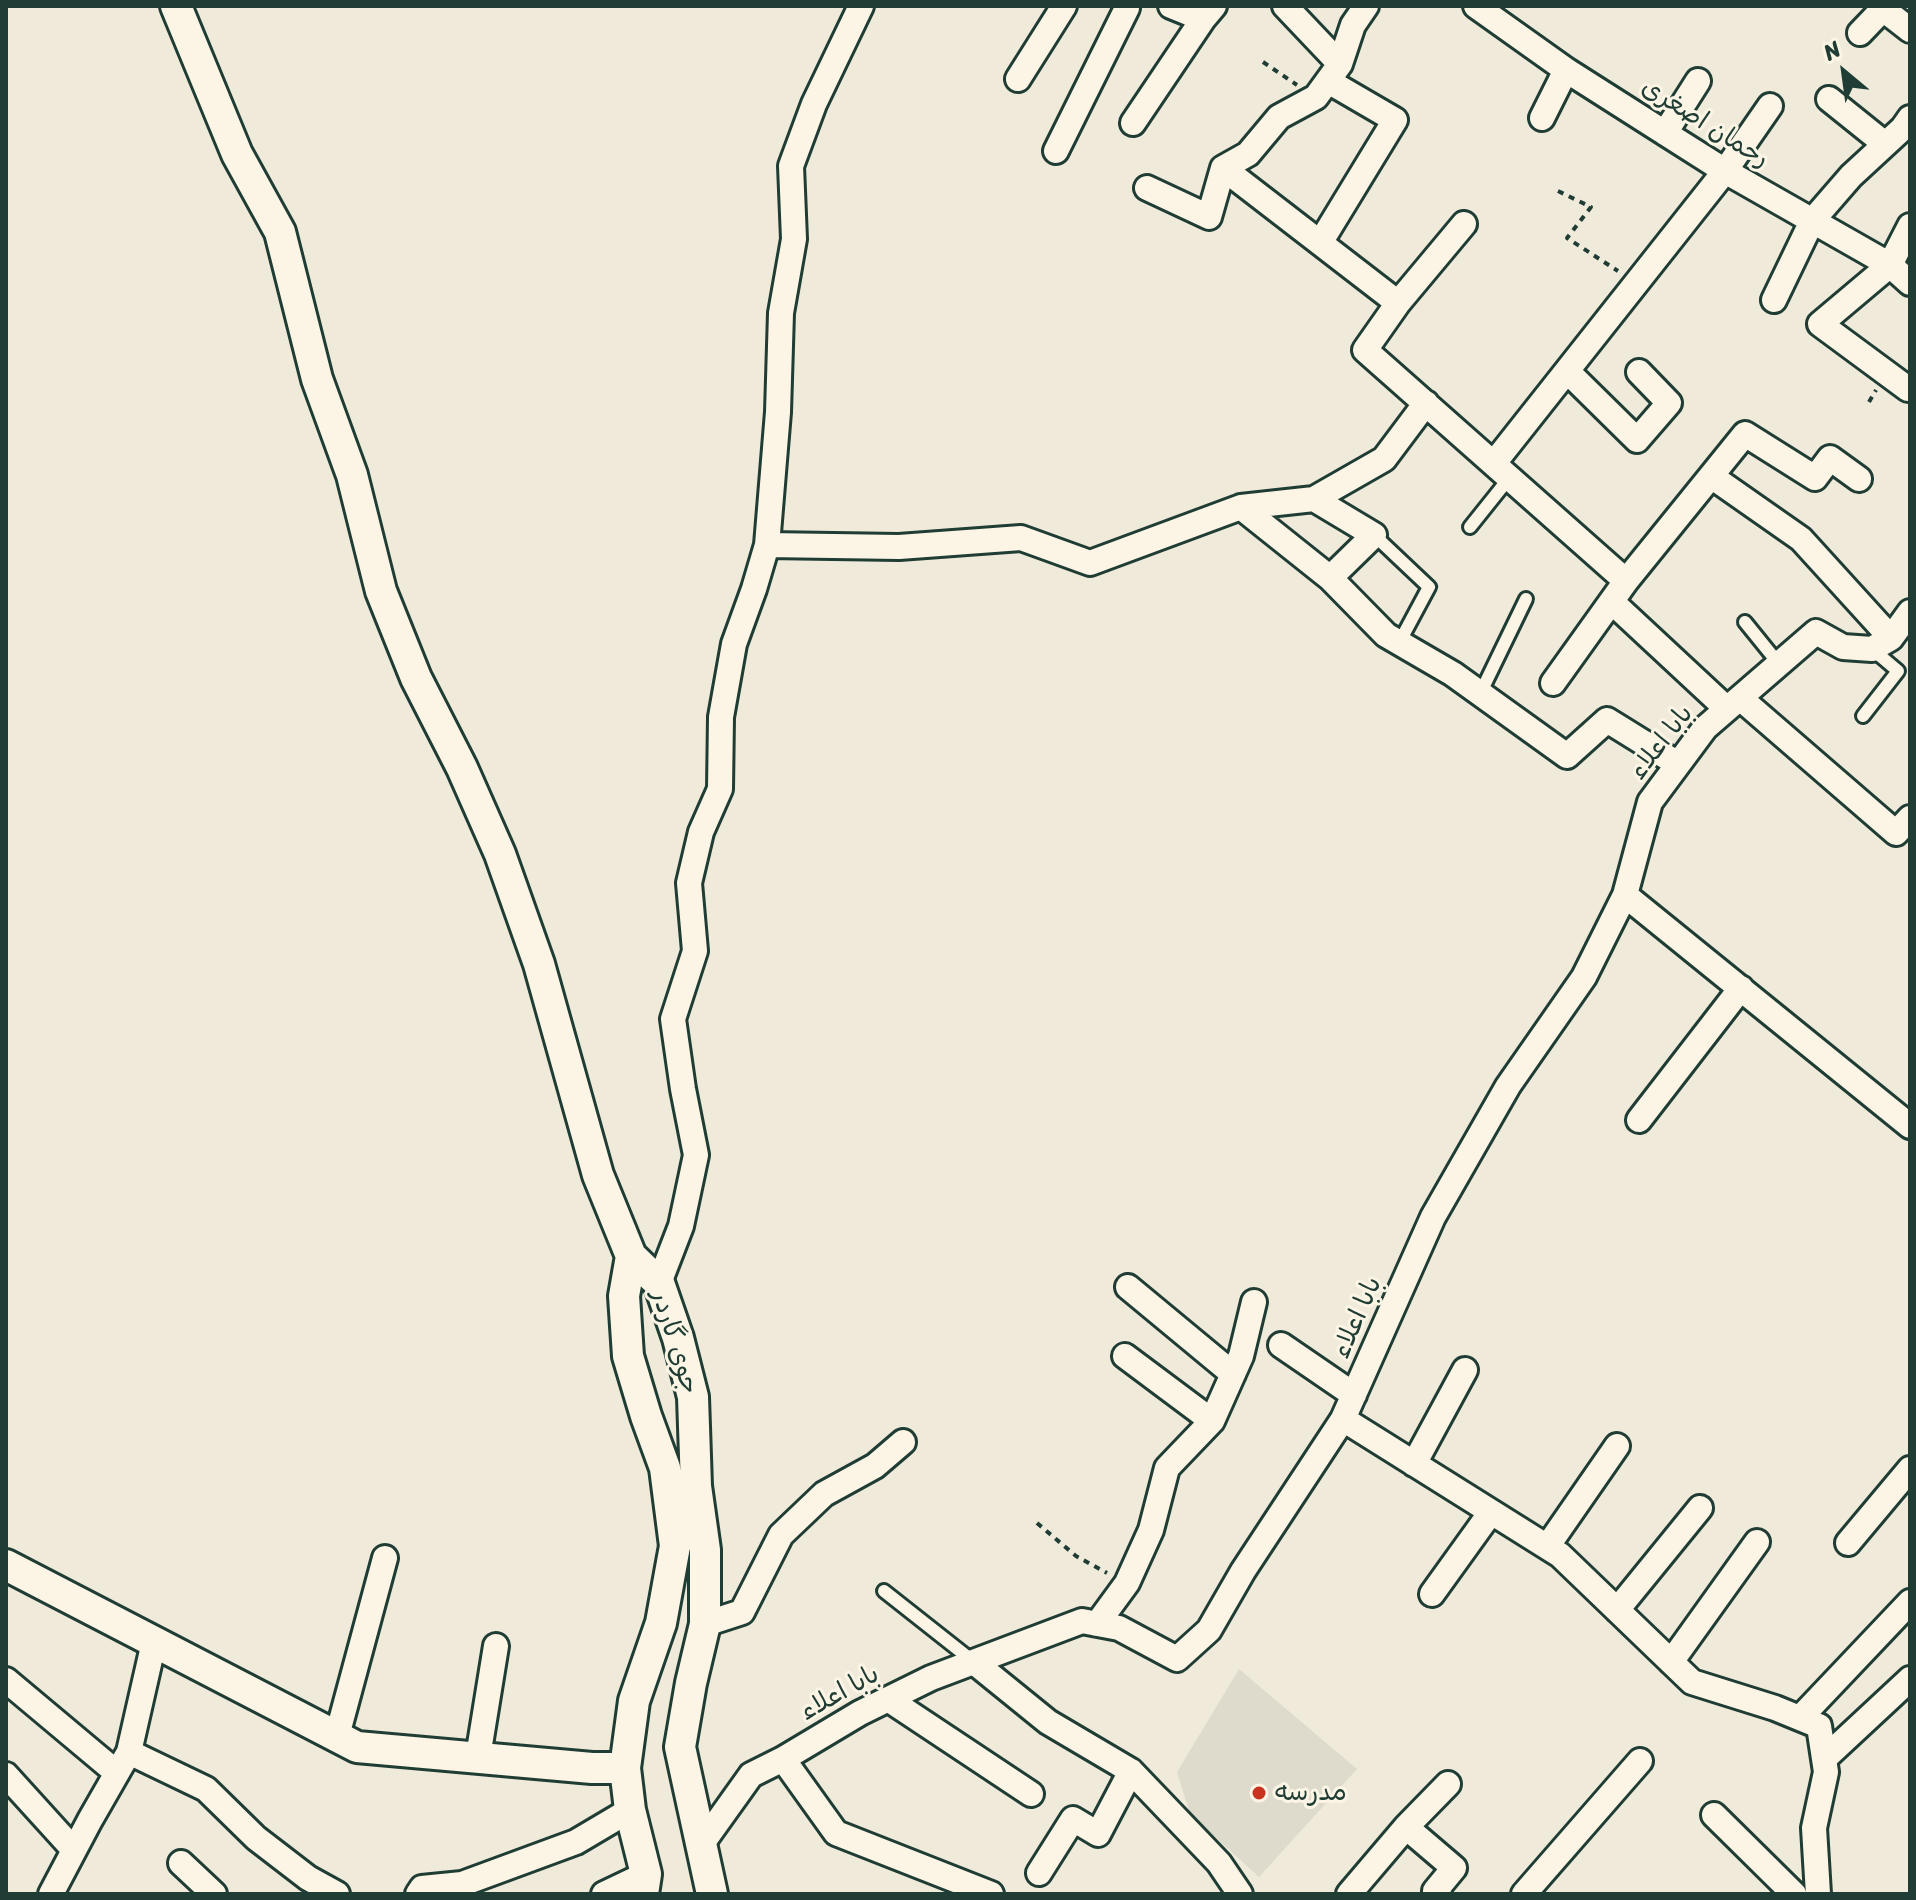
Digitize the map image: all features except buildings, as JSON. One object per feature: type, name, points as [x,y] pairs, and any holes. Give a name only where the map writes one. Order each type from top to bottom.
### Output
[{"type":"street","points":[[176,6],[237,154],[280,232],[317,379],[352,475],[381,591],[416,678],[462,768],[500,854],[539,964],[598,1175],[631,1256]]},
{"type":"street","points":[[659,1283],[681,1226],[696,1155],[673,1019],[695,951],[689,883],[701,832],[720,789],[721,717],[734,644],[767,545],[778,412],[781,313],[794,239],[791,166],[814,104],[861,6]]},
{"type":"street","points":[[1018,79],[1064,6]]},
{"type":"street","points":[[1133,123],[1208,13],[1171,6]]},
{"type":"street","points":[[1285,6],[1328,81],[1395,120],[1320,243]]},
{"type":"street","points":[[1147,188],[1209,217],[1223,168],[1248,154],[1279,117],[1328,81],[1353,25],[1366,6]]},
{"type":"street","points":[[1056,151],[1130,7]]},
{"type":"street","name":"رحمان اصغری","points":[[1486,9],[1566,70],[1725,171],[1890,265],[1910,283]]},
{"type":"street","points":[[1860,33],[1883,9],[1910,30]]},
{"type":"street","points":[[1542,118],[1566,70]]},
{"type":"street","points":[[1665,133],[1698,81]]},
{"type":"street","points":[[1829,99],[1885,144]]},
{"type":"street","points":[[1502,470],[1567,371],[1725,171],[1770,106]]},
{"type":"street","points":[[1774,300],[1812,221],[1851,176],[1910,118]]},
{"type":"street","points":[[1223,168],[1398,303]]},
{"type":"street","points":[[1464,224],[1398,303],[1365,350],[1626,581]]},
{"type":"street","points":[[1910,226],[1890,265],[1820,324],[1908,389],[1910,386]]},
{"type":"street","points":[[1567,371],[1637,440],[1669,403],[1639,372]]},
{"type":"street","points":[[767,545],[899,547],[1021,538],[1090,563],[1241,507],[1314,499],[1384,459],[1426,403]]},
{"type":"street","points":[[1553,683],[1626,581],[1745,434],[1815,478],[1830,458],[1859,479]]},
{"type":"street","points":[[1711,476],[1801,539],[1881,644],[1910,612]]},
{"type":"street","points":[[1314,499],[1374,535],[1330,578]]},
{"type":"street","points":[[1241,507],[1330,578],[1386,635],[1453,674],[1567,756],[1607,720],[1678,764]]},
{"type":"street","points":[[1612,602],[1896,833],[1910,818]]},
{"type":"street","name":"بابا اعلاء","points":[[701,1845],[751,1775],[860,1713],[931,1678],[1082,1621],[1119,1628],[1177,1659],[1209,1630],[1243,1571],[1343,1419],[1433,1217],[1508,1086],[1584,977],[1625,895],[1650,802],[1705,728],[1816,632],[1843,647],[1881,644]]},
{"type":"street","points":[[1625,895],[1910,1126]]},
{"type":"street","points":[[1639,1120],[1741,988]]},
{"type":"street","name":"جوی گاردر","points":[[631,1256],[659,1283],[678,1338],[693,1397],[696,1486],[705,1550],[705,1624],[680,1747],[712,1894]]},
{"type":"street","name":"جوی گاردر","points":[[631,1256],[624,1296],[628,1356],[665,1468],[675,1546],[661,1623],[634,1701],[625,1768],[644,1884]]},
{"type":"street","points":[[1128,1287],[1233,1374]]},
{"type":"street","points":[[1097,1624],[1127,1583],[1151,1530],[1167,1468],[1212,1421],[1241,1356],[1254,1302]]},
{"type":"street","points":[[1281,1345],[1354,1395]]},
{"type":"street","points":[[1125,1356],[1212,1421]]},
{"type":"street","points":[[1414,1464],[1465,1370]]},
{"type":"street","points":[[1343,1419],[1560,1555],[1692,1682],[1775,1708],[1819,1726],[1826,1772],[1814,1828],[1818,1894]]},
{"type":"street","points":[[661,1623],[705,1624],[742,1612],[781,1535],[824,1494],[875,1466],[903,1442]]},
{"type":"street","points":[[1547,1547],[1617,1446]]},
{"type":"street","points":[[1848,1543],[1910,1469]]},
{"type":"street","points":[[1617,1610],[1700,1508]]},
{"type":"street","points":[[1432,1594],[1491,1512]]},
{"type":"street","points":[[1671,1662],[1757,1542]]},
{"type":"street","points":[[337,1736],[385,1558]]},
{"type":"street","points":[[6,1565],[357,1747],[592,1768],[625,1768]]},
{"type":"street","points":[[1800,1718],[1910,1602]]},
{"type":"street","points":[[51,1894],[123,1763],[154,1642]]},
{"type":"street","points":[[478,1757],[496,1646]]},
{"type":"street","points":[[974,1662],[1048,1722],[1131,1771],[1219,1863],[1240,1894]]},
{"type":"street","points":[[1824,1759],[1910,1679]]},
{"type":"street","points":[[6,1680],[123,1763],[206,1789],[256,1838],[308,1878],[337,1894]]},
{"type":"street","points":[[888,1699],[1031,1794]]},
{"type":"street","points":[[783,1759],[836,1833],[991,1894]]},
{"type":"street","points":[[1524,1894],[1640,1761]]},
{"type":"street","points":[[1039,1873],[1073,1819],[1098,1834],[1131,1771]]},
{"type":"street","points":[[6,1775],[74,1850]]},
{"type":"street","points":[[1349,1894],[1406,1827],[1448,1784]]},
{"type":"street","points":[[418,1894],[422,1888],[462,1884],[576,1842],[630,1810]]},
{"type":"street","points":[[1714,1815],[1794,1894]]},
{"type":"street","points":[[1406,1827],[1454,1868],[1435,1891],[1439,1894]]},
{"type":"street","points":[[181,1863],[214,1894]]},
{"type":"street","points":[[604,1894],[644,1884]]},
{"type":"lane","points":[[1470,527],[1502,470]]},
{"type":"lane","points":[[1374,535],[1429,587],[1399,643]]},
{"type":"lane","points":[[1480,694],[1526,599]]},
{"type":"lane","points":[[1745,622],[1779,664]]},
{"type":"lane","points":[[1863,716],[1898,671],[1881,644]]},
{"type":"lane","points":[[884,1591],[974,1662]]},
{"type":"path","points":[[1263,62],[1328,81]]},
{"type":"path","points":[[1558,191],[1591,207],[1567,238],[1637,283]]},
{"type":"path","points":[[1037,1523],[1076,1556],[1127,1583]]},
{"type":"shaded area","name":"مدرسه","points":[[1239,1669],[1357,1769],[1259,1877],[1190,1814],[1177,1772]]},
{"type":"place","name":"مدرسه","points":[[1259,1793]]}]
